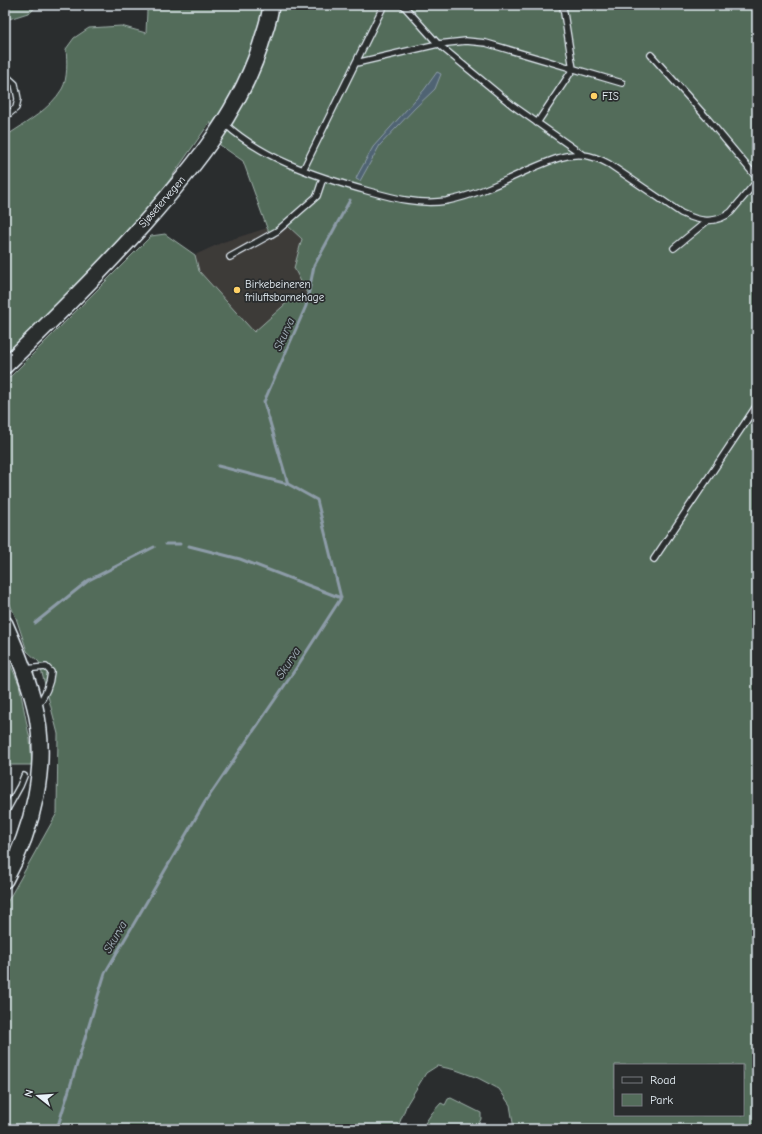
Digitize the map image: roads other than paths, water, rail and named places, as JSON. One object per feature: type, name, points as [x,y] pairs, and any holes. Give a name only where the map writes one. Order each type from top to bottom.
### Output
[{"type":"street","name":"Sjøsetervegen","points":[[5,366],[69,304],[124,246],[177,186],[234,107],[258,55],[271,5]]},
{"type":"street","points":[[5,624],[24,669],[35,708],[40,744],[38,783],[30,821],[23,843],[5,880]]},
{"type":"lane","points":[[303,170],[384,5]]},
{"type":"lane","points":[[403,5],[438,44],[512,105],[583,155]]},
{"type":"lane","points":[[537,123],[573,69],[562,5]]},
{"type":"lane","points":[[356,63],[438,44],[466,41],[486,42],[622,84]]},
{"type":"lane","points":[[651,56],[728,141],[757,178]]},
{"type":"lane","points":[[5,75],[15,84],[18,99],[16,108],[5,117]]},
{"type":"lane","points":[[223,122],[242,137],[275,158],[323,178],[396,199],[427,202],[445,201],[487,188],[552,160],[571,155],[583,155],[596,157],[681,212],[693,218],[707,221],[720,218],[731,212],[757,182]]},
{"type":"lane","points":[[230,257],[277,231],[317,196],[323,178]]},
{"type":"lane","points":[[674,248],[707,221]]},
{"type":"lane","points":[[654,559],[757,405]]},
{"type":"lane","points":[[24,669],[46,667],[51,672],[50,682],[42,700],[35,708]]},
{"type":"lane","points":[[5,812],[24,776]]},
{"type":"water","points":[[437,72],[441,74],[435,89],[380,145],[360,181],[356,179],[373,147],[424,90]]},
{"type":"waterway","name":"Skurva","points":[[57,1129],[105,973],[205,802],[291,676],[341,598],[317,500],[288,484],[264,402],[306,306],[314,266],[350,200]]},
{"type":"waterway","points":[[218,466],[288,484]]},
{"type":"waterway","points":[[166,544],[180,544]]},
{"type":"waterway","points":[[189,546],[240,559],[341,598]]},
{"type":"waterway","points":[[35,623],[89,580],[154,547]]},
{"type":"place","name":"FIS","points":[[594,96]]},
{"type":"place","name":"Birkebeineren friluftsbarnehage","points":[[237,290]]}]
